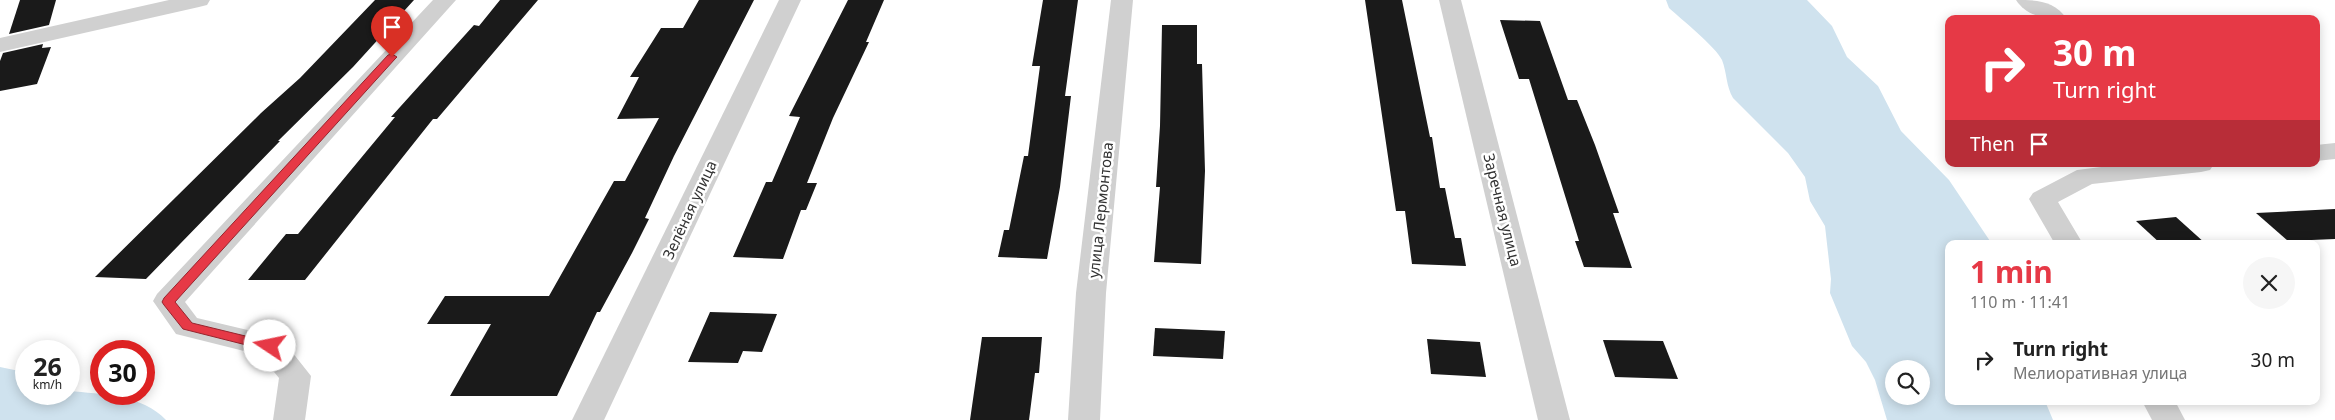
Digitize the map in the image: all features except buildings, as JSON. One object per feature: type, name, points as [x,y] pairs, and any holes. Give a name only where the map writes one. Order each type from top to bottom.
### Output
[{"type":"street","points":[[0,45],[199,0]]},
{"type":"street","points":[[289,420],[295,376],[270,346],[188,326],[168,302],[444,0]]},
{"type":"street","name":"Зелёная улица","points":[[588,420],[790,0]]},
{"type":"street","name":"улица Лермонтова","points":[[1084,420],[1091,293],[1122,21],[1122,0]]},
{"type":"street","name":"Заречная улица","points":[[1450,0],[1554,420]]},
{"type":"street","points":[[2028,0],[2050,15]]},
{"type":"street","points":[[2320,153],[2335,151]]},
{"type":"street","points":[[2067,240],[2043,198],[2086,176],[2172,167]]},
{"type":"street","points":[[2160,405],[2169,420]]},
{"type":"water","points":[[1666,0],[1807,0],[1832,26],[1847,57],[1878,86],[1901,131],[1949,180],[1989,240],[1945,240],[1945,405],[2047,405],[2053,420],[1887,420],[1875,380],[1866,362],[1852,346],[1830,293],[1831,279],[1825,226],[1810,201],[1805,177],[1788,153],[1733,98],[1722,60],[1669,8]]},
{"type":"water","points":[[0,367],[15,370],[15,405],[80,405],[80,392],[90,393],[90,405],[146,405],[166,420],[0,420]]},
{"type":"route","points":[[270,346],[239,340],[188,326],[168,302],[392,57]]}]
